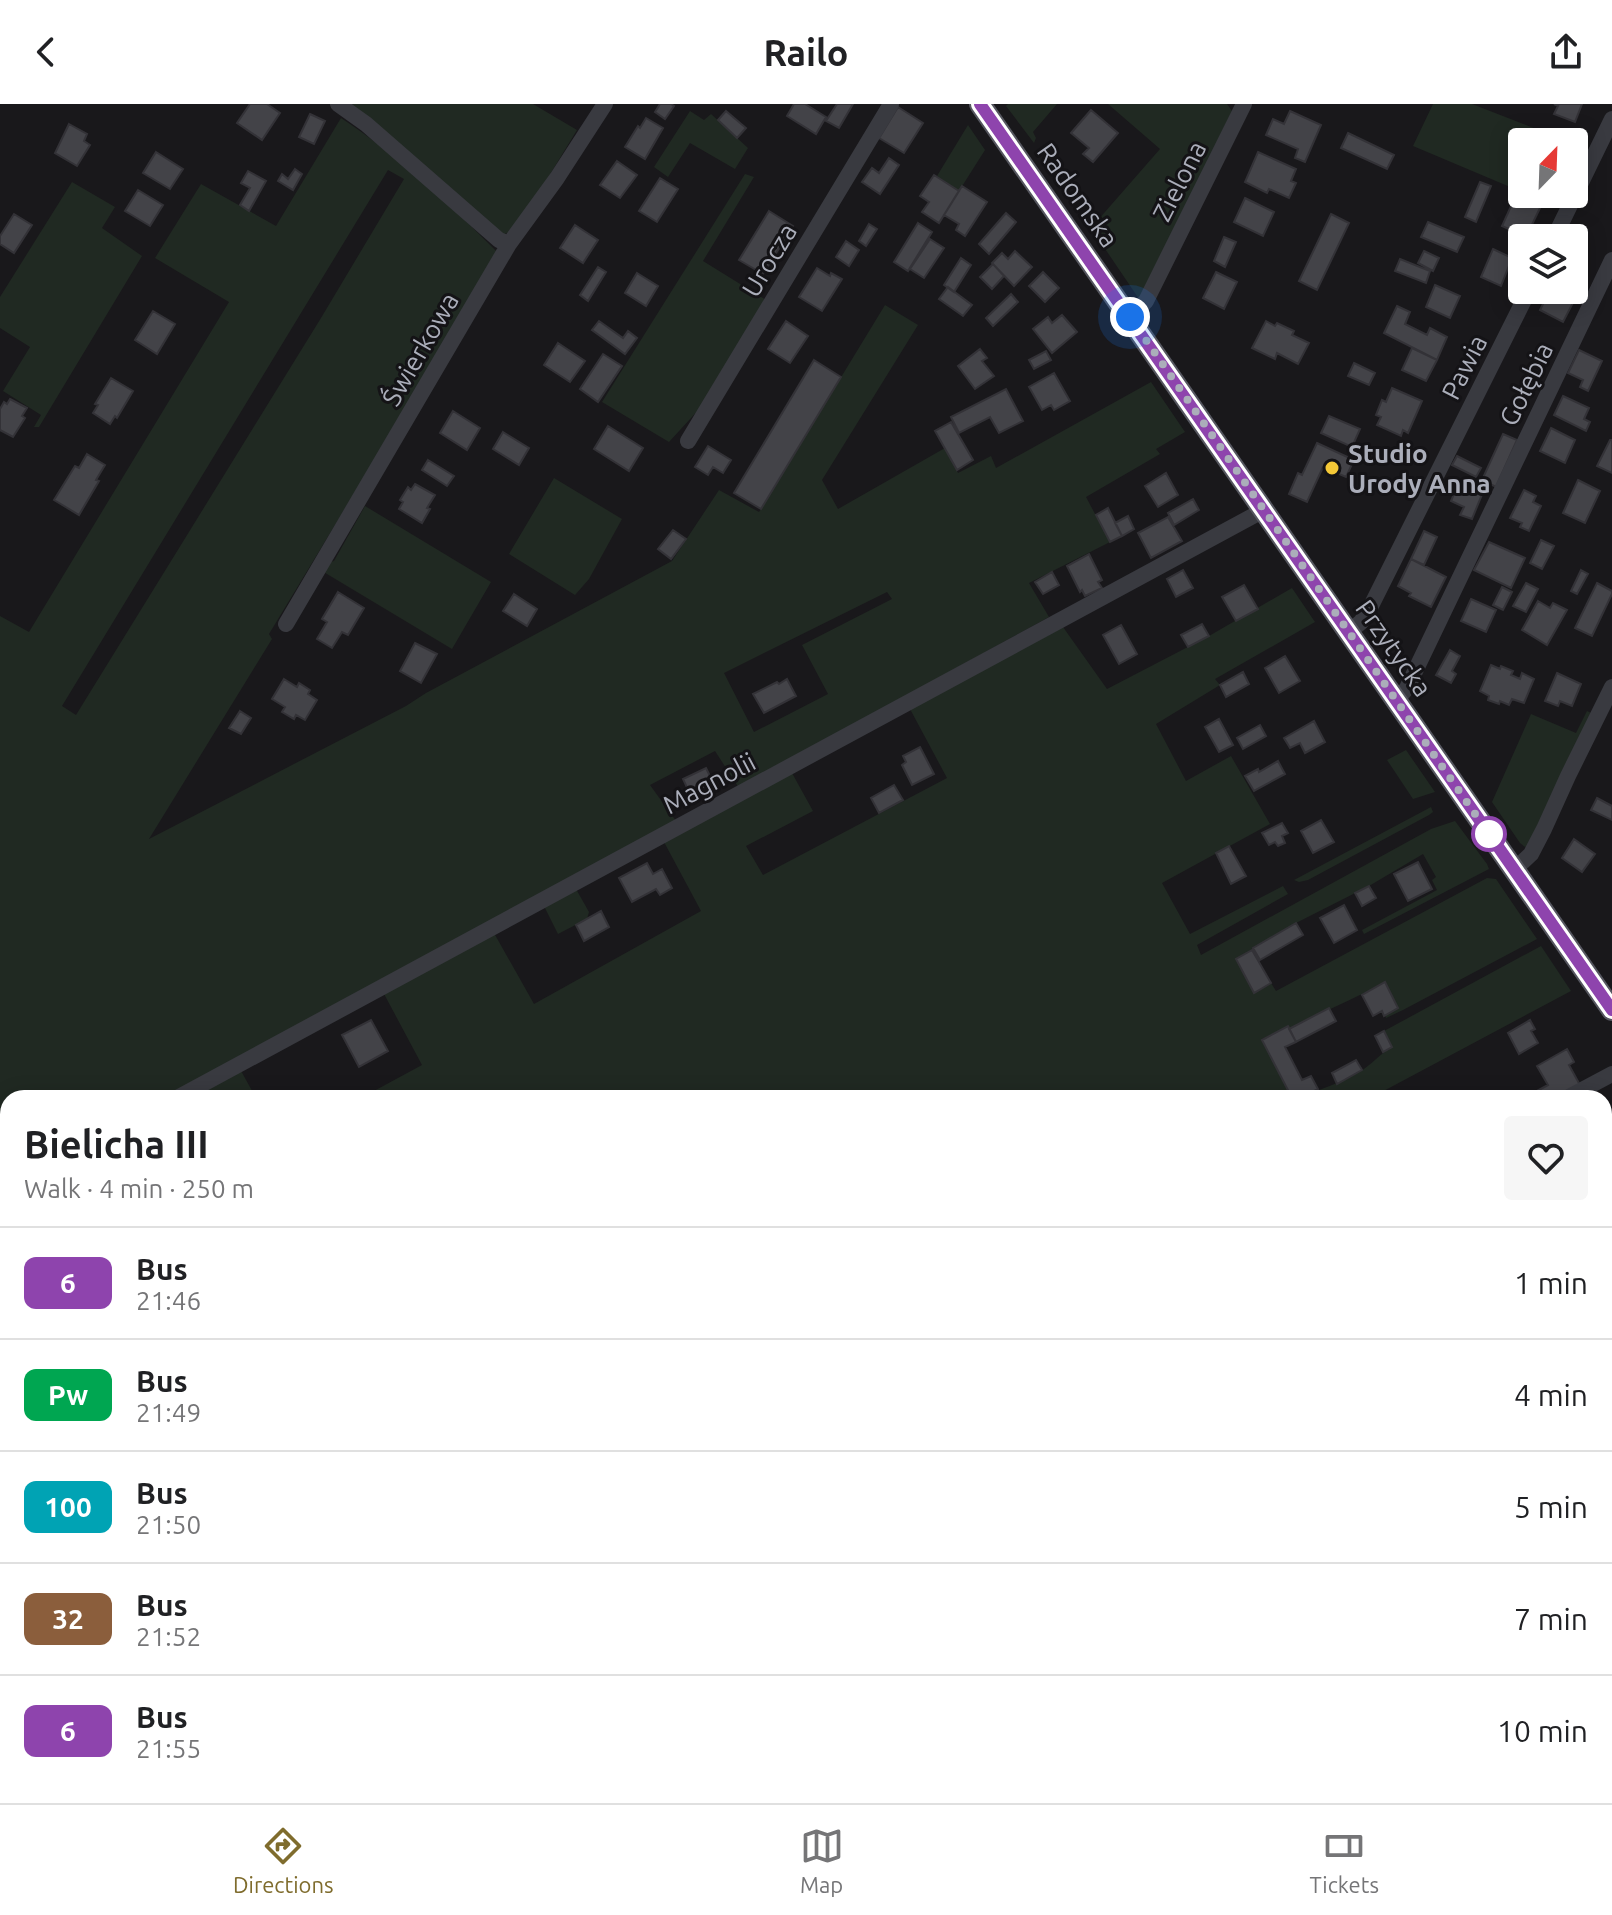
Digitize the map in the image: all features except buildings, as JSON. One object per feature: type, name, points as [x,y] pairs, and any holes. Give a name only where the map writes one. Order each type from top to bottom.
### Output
[{"type":"main road","name":"Radomska","points":[[980,104],[1130,317]]},
{"type":"main road","name":"Przytycka","points":[[1130,317],[1612,1010]]},
{"type":"street","points":[[338,104],[366,124],[499,240],[509,244]]},
{"type":"street","name":"Świerkowa","points":[[286,624],[509,244],[605,104]]},
{"type":"street","name":"Urocza","points":[[688,441],[891,104]]},
{"type":"street","name":"Zielona","points":[[1130,317],[1146,301],[1244,104]]},
{"type":"street","points":[[1561,224],[1612,119]]},
{"type":"street","name":"Gołębia","points":[[1397,700],[1407,688],[1612,260]]},
{"type":"street","name":"Pawia","points":[[1349,632],[1369,610],[1522,304]]},
{"type":"street","name":"Magnolii","points":[[192,1090],[1264,510]]},
{"type":"street","points":[[1514,870],[1531,854],[1612,687]]},
{"type":"street","points":[[1582,1090],[1612,1074]]},
{"type":"shaded area","points":[[349,104],[533,104],[577,130],[518,227],[501,236]]},
{"type":"shaded area","points":[[1057,104],[1033,132],[1036,138],[1034,143],[1006,106]]},
{"type":"shaded area","points":[[1108,104],[1227,104],[1232,111],[1139,299],[1091,228],[1160,149]]},
{"type":"shaded area","points":[[1433,104],[1472,104],[1534,128],[1508,128],[1508,186],[1413,146]]},
{"type":"shaded area","points":[[690,111],[704,120],[711,114],[748,148],[735,169],[690,143],[668,177],[654,167]]},
{"type":"shaded area","points":[[341,118],[424,182],[499,254],[269,634],[272,639],[149,839],[406,706],[672,561],[719,490],[759,512],[885,305],[918,325],[822,480],[838,509],[945,448],[958,473],[991,456],[996,468],[1151,382],[1185,432],[1156,449],[1160,454],[1086,497],[1110,542],[1029,583],[1049,617],[739,788],[715,751],[650,785],[676,821],[185,1090],[0,1090],[0,616],[29,632],[229,302],[155,258],[201,184],[276,226]],"holes":[[[388,170],[404,179],[321,318],[76,715],[62,706]],[[887,592],[892,599],[802,645],[828,694],[754,732],[724,673]]]},
{"type":"shaded area","points":[[968,125],[985,150],[959,191],[937,176]]},
{"type":"shaded area","points":[[745,174],[754,177],[703,261],[766,300],[702,406],[669,442],[602,402]]},
{"type":"shaded area","points":[[72,182],[115,207],[102,228],[142,256],[39,427],[34,427],[41,415],[3,391],[30,347],[0,328],[0,297]]},
{"type":"shaded area","points":[[554,478],[622,519],[589,579],[575,595],[509,554]]},
{"type":"shaded area","points":[[365,506],[491,582],[452,649],[322,571],[326,563],[334,561]]},
{"type":"shaded area","points":[[1292,588],[1315,622],[1215,679],[1220,685],[1156,724],[1186,781],[1231,756],[1270,824],[1162,883],[1190,934],[1283,886],[1288,894],[1197,945],[1201,955],[1431,829],[1455,821],[1489,869],[1364,934],[1362,930],[1437,890],[1432,880],[1436,877],[1423,854],[1236,959],[1254,992],[1271,983],[1276,991],[1487,878],[1496,879],[1537,939],[1386,1018],[1385,1015],[1398,1008],[1384,983],[1262,1039],[1288,1090],[376,1090],[422,1065],[383,992],[494,933],[534,1004],[701,911],[664,842],[792,773],[813,811],[746,846],[763,875],[947,778],[910,709],[1063,627],[1107,689]]},
{"type":"shaded area","points":[[1587,711],[1591,713],[1525,847],[1492,802],[1531,714],[1576,733]]},
{"type":"shaded area","points":[[1406,750],[1435,792],[1413,799],[1387,760]]},
{"type":"shaded area","points":[[1431,807],[1433,812],[1429,815],[1308,880],[1294,880]]},
{"type":"shaded area","points":[[576,889],[589,912],[587,919],[558,934],[544,906]]},
{"type":"shaded area","points":[[1541,946],[1571,991],[1385,1090],[1319,1090],[1354,1075],[1392,1047],[1384,1031]]},
{"type":"shaded area","points":[[240,1069],[252,1090],[200,1090]]},
{"type":"bus line","name":"6","points":[[980,104],[1612,1010]]},
{"type":"place","name":"Studio Urody Anna","points":[[1332,468]]},
{"type":"route","points":[[1130,317],[1489,834]]}]
